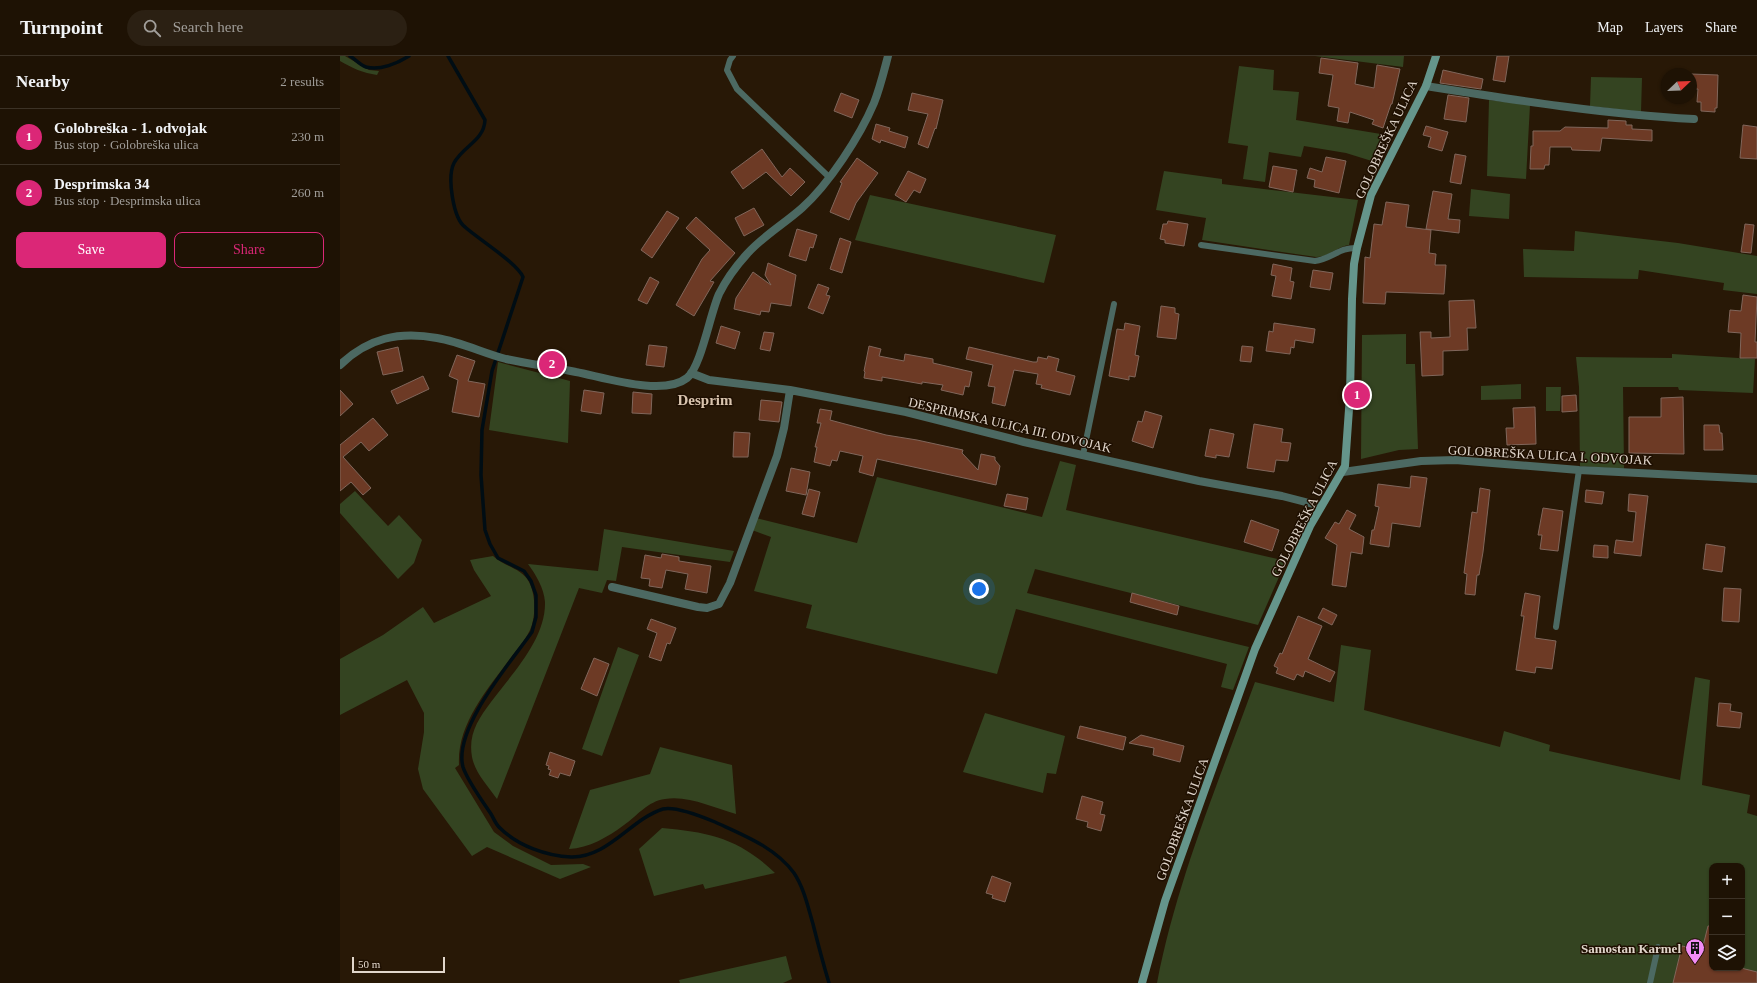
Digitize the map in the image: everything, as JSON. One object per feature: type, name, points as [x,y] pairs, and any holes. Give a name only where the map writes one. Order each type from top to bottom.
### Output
[{"type":"street","points":[[340,365],[373,341],[397,336],[438,338],[505,358],[578,372],[623,383],[649,386],[678,382],[686,379],[698,360],[719,295],[734,269],[759,242],[802,207],[829,177],[868,117],[875,101],[888,56]]},
{"type":"street","name":"GOLOBREŠKA ULICA","points":[[1142,983],[1165,901],[1255,649],[1298,551],[1321,506],[1343,472],[1347,458],[1352,299],[1354,264],[1357,248],[1371,195],[1426,86],[1436,56]]},
{"type":"street","points":[[1426,86],[1581,110],[1639,116],[1694,119]]},
{"type":"street","name":"DESPRIMSKA ULICA III. ODVOJAK","points":[[691,373],[716,381],[790,390],[906,412],[1083,455],[1282,496],[1321,506]]},
{"type":"street","points":[[612,587],[702,608],[714,607],[719,604],[730,583],[777,456],[784,428],[790,390]]},
{"type":"street","name":"GOLOBREŠKA ULICA I. ODVOJAK","points":[[1343,472],[1421,461],[1500,463],[1579,470],[1757,479]]},
{"type":"lane","points":[[733,56],[727,70],[737,89],[829,177]]},
{"type":"lane","points":[[1201,245],[1315,261],[1325,260],[1344,249],[1357,248]]},
{"type":"lane","points":[[1083,455],[1114,304]]},
{"type":"lane","points":[[1556,627],[1579,470]]},
{"type":"lane","points":[[1650,983],[1658,947]]},
{"type":"green space","points":[[340,56],[345,56],[369,70],[379,71],[377,75],[358,70],[340,61]]},
{"type":"green space","points":[[1315,56],[1404,56],[1403,67]]},
{"type":"green space","points":[[1239,66],[1274,70],[1273,90],[1299,92],[1296,120],[1387,135],[1375,162],[1346,153],[1304,146],[1301,157],[1269,152],[1265,182],[1243,179],[1248,146],[1228,143]]},
{"type":"green space","points":[[1591,77],[1642,78],[1641,112],[1590,106]]},
{"type":"green space","points":[[1489,100],[1530,105],[1526,179],[1487,176]]},
{"type":"green space","points":[[1164,171],[1222,179],[1222,184],[1358,200],[1349,245],[1321,257],[1316,257],[1202,240],[1206,218],[1156,210]]},
{"type":"green space","points":[[1471,189],[1510,194],[1509,219],[1469,216]]},
{"type":"green space","points":[[870,195],[1056,235],[1044,283],[855,240]]},
{"type":"green space","points":[[1575,231],[1678,243],[1757,256],[1757,294],[1723,290],[1724,283],[1639,270],[1638,279],[1524,277],[1523,249],[1574,251]]},
{"type":"green space","points":[[1406,334],[1406,364],[1415,364],[1418,449],[1399,450],[1361,459],[1362,335]]},
{"type":"green space","points":[[1672,354],[1755,359],[1753,393],[1679,390],[1678,387],[1623,387],[1624,469],[1580,466],[1579,387],[1576,357],[1672,358]]},
{"type":"green space","points":[[498,362],[570,381],[568,443],[489,430]]},
{"type":"green space","points":[[1521,384],[1521,399],[1481,400],[1481,386]]},
{"type":"green space","points":[[1546,387],[1561,387],[1560,411],[1546,411]]},
{"type":"green space","points":[[1060,461],[1076,465],[1066,510],[1286,561],[1258,625],[1035,569],[1027,593],[1249,647],[1233,690],[1221,687],[1227,664],[1016,609],[997,674],[806,628],[812,605],[754,591],[771,537],[752,530],[756,518],[857,543],[877,477],[1042,517]]},
{"type":"green space","points":[[355,491],[388,526],[399,515],[422,540],[414,563],[398,579],[340,513],[340,504]]},
{"type":"green space","points":[[604,529],[734,551],[730,562],[622,547],[616,581],[607,580],[602,593],[579,588],[497,799],[482,779],[476,768],[472,757],[471,742],[478,721],[518,668],[534,643],[540,629],[544,616],[545,602],[539,582],[528,564],[598,571]]},
{"type":"green space","points":[[493,556],[522,573],[529,582],[534,599],[532,625],[526,638],[491,684],[468,722],[460,750],[459,765],[455,768],[494,832],[513,846],[551,865],[583,864],[591,867],[560,879],[487,847],[472,856],[423,789],[418,769],[424,732],[424,713],[407,680],[340,715],[340,659],[383,635],[423,607],[434,623],[491,596],[474,570],[470,560]]},
{"type":"green space","points":[[1341,645],[1371,650],[1364,710],[1500,747],[1504,731],[1550,745],[1549,751],[1680,780],[1695,677],[1710,680],[1702,785],[1750,795],[1747,813],[1757,816],[1757,983],[1157,983],[1165,944],[1187,868],[1213,793],[1255,682],[1334,702]]},
{"type":"green space","points":[[618,647],[639,655],[602,756],[582,749]]},
{"type":"green space","points":[[985,713],[1065,736],[1056,774],[1047,773],[1043,793],[963,772]]},
{"type":"green space","points":[[660,747],[732,765],[736,814],[692,800],[674,798],[659,800],[648,806],[605,838],[584,847],[569,849],[590,790],[650,774]]},
{"type":"green space","points":[[662,828],[695,832],[723,839],[749,852],[775,873],[705,889],[703,884],[654,896],[639,849]]},
{"type":"green space","points":[[786,956],[792,979],[783,983],[680,983],[679,980]]},
{"type":"building","points":[[1497,56],[1509,56],[1505,82],[1493,80]]},
{"type":"building","points":[[1321,58],[1358,63],[1355,84],[1374,88],[1377,65],[1400,69],[1392,104],[1383,128],[1372,124],[1374,120],[1350,112],[1348,123],[1337,121],[1339,108],[1328,106],[1333,75],[1319,73]]},
{"type":"building","points":[[1443,70],[1483,79],[1481,89],[1440,83]]},
{"type":"building","points":[[1697,74],[1718,75],[1717,108],[1715,108],[1715,112],[1701,111],[1701,102],[1697,102]]},
{"type":"building","points":[[841,93],[859,100],[852,118],[834,111]]},
{"type":"building","points":[[912,93],[943,100],[936,129],[935,128],[928,148],[918,144],[928,114],[908,110]]},
{"type":"building","points":[[1448,95],[1469,98],[1466,122],[1444,119]]},
{"type":"building","points":[[1608,120],[1626,121],[1626,125],[1632,125],[1632,129],[1652,130],[1652,141],[1602,138],[1600,151],[1572,150],[1571,147],[1550,147],[1549,165],[1545,165],[1544,169],[1530,169],[1533,131],[1560,131],[1565,127],[1608,128]]},
{"type":"building","points":[[876,124],[890,128],[889,131],[908,137],[905,148],[881,140],[880,143],[872,139]]},
{"type":"building","points":[[1743,125],[1757,127],[1757,159],[1740,158]]},
{"type":"building","points":[[1426,126],[1448,132],[1442,151],[1428,147],[1431,137],[1423,135]]},
{"type":"building","points":[[762,149],[782,177],[790,168],[805,182],[791,196],[766,172],[743,189],[731,172]]},
{"type":"building","points":[[1455,154],[1466,156],[1461,184],[1450,182]]},
{"type":"building","points":[[1326,157],[1346,161],[1339,193],[1314,187],[1315,180],[1307,178],[1310,168],[1322,172]]},
{"type":"building","points":[[857,158],[878,173],[856,203],[849,220],[830,212],[842,183],[840,182]]},
{"type":"building","points":[[1273,166],[1297,170],[1293,192],[1269,187]]},
{"type":"building","points":[[908,171],[926,179],[920,193],[914,190],[906,202],[895,195]]},
{"type":"building","points":[[1433,191],[1452,194],[1448,219],[1460,220],[1459,233],[1426,229]]},
{"type":"building","points":[[1386,202],[1409,205],[1406,227],[1431,230],[1429,253],[1436,254],[1435,265],[1446,265],[1444,294],[1386,292],[1385,304],[1363,303],[1365,257],[1370,258],[1374,224],[1382,225]]},
{"type":"building","points":[[754,208],[764,225],[744,236],[735,218]]},
{"type":"building","points":[[667,211],[679,218],[652,258],[641,250]]},
{"type":"building","points":[[696,217],[735,253],[710,281],[714,282],[694,316],[676,305],[702,259],[710,250],[686,228]]},
{"type":"building","points":[[1168,221],[1188,224],[1184,246],[1165,243],[1165,240],[1160,239],[1163,224],[1167,224]]},
{"type":"building","points":[[1745,224],[1754,225],[1751,253],[1741,252]]},
{"type":"building","points":[[797,229],[817,235],[813,248],[810,247],[806,261],[789,256]]},
{"type":"building","points":[[840,238],[851,242],[842,273],[830,269]]},
{"type":"building","points":[[768,263],[796,275],[791,306],[771,303],[769,312],[761,311],[760,315],[734,309],[736,298],[753,272],[771,285],[765,275]]},
{"type":"building","points":[[1273,264],[1292,268],[1290,281],[1294,282],[1291,299],[1272,296],[1276,276],[1271,275]]},
{"type":"building","points":[[1313,270],[1333,273],[1330,290],[1310,287]]},
{"type":"building","points":[[650,277],[659,282],[647,304],[638,300]]},
{"type":"building","points":[[818,284],[829,288],[826,295],[830,296],[823,314],[808,308]]},
{"type":"building","points":[[1743,295],[1757,297],[1755,342],[1757,342],[1757,358],[1740,358],[1741,333],[1728,332],[1730,310],[1741,311]]},
{"type":"building","points":[[1474,300],[1476,328],[1467,328],[1468,350],[1443,351],[1443,375],[1422,376],[1420,332],[1431,332],[1431,338],[1450,337],[1449,301]]},
{"type":"building","points":[[1161,306],[1175,308],[1175,313],[1179,314],[1176,339],[1157,337]]},
{"type":"building","points":[[1125,323],[1140,326],[1135,355],[1139,356],[1135,377],[1129,376],[1129,380],[1109,376],[1117,329],[1124,330]]},
{"type":"building","points":[[1274,323],[1315,329],[1313,343],[1295,340],[1294,348],[1291,347],[1290,354],[1266,351],[1269,331],[1273,332]]},
{"type":"building","points":[[721,326],[740,332],[735,349],[716,343]]},
{"type":"building","points":[[764,332],[774,333],[770,351],[760,349]]},
{"type":"building","points":[[649,345],[667,347],[664,367],[646,365]]},
{"type":"building","points":[[869,346],[881,349],[879,356],[904,361],[905,354],[933,359],[933,363],[972,372],[969,387],[965,386],[963,395],[941,390],[943,385],[922,382],[922,384],[882,377],[882,381],[864,378]]},
{"type":"building","points":[[1242,346],[1253,347],[1251,362],[1240,361]]},
{"type":"building","points":[[398,347],[403,371],[383,375],[377,352]]},
{"type":"building","points":[[969,347],[1033,362],[1037,362],[1038,357],[1047,359],[1048,356],[1059,359],[1056,371],[1075,376],[1070,395],[1041,388],[1042,385],[1036,384],[1038,374],[1014,370],[1005,406],[992,403],[995,387],[988,386],[993,365],[966,359]]},
{"type":"building","points":[[457,355],[475,361],[468,381],[485,384],[479,417],[452,412],[458,380],[449,376]]},
{"type":"building","points":[[423,376],[429,389],[397,404],[391,391]]},
{"type":"building","points":[[340,390],[353,404],[340,416]]},
{"type":"building","points":[[584,390],[604,393],[601,414],[581,411]]},
{"type":"building","points":[[633,392],[652,394],[651,414],[632,413]]},
{"type":"building","points":[[1576,395],[1577,411],[1562,412],[1562,396]]},
{"type":"building","points":[[1683,397],[1684,454],[1629,453],[1629,417],[1661,417],[1661,398]]},
{"type":"building","points":[[761,400],[782,402],[779,422],[759,420]]},
{"type":"building","points":[[1535,407],[1536,444],[1507,445],[1506,428],[1514,428],[1513,408]]},
{"type":"building","points":[[820,409],[832,411],[830,420],[886,435],[963,450],[962,453],[978,470],[981,454],[995,457],[995,460],[1000,466],[996,485],[877,459],[873,476],[859,472],[863,456],[840,451],[837,461],[832,460],[830,466],[814,462],[817,447],[815,447],[821,423],[817,423]]},
{"type":"building","points":[[1145,411],[1162,416],[1153,448],[1132,441],[1138,421],[1142,422]]},
{"type":"building","points":[[373,418],[388,435],[369,451],[361,442],[343,457],[371,488],[363,495],[351,482],[340,491],[340,445]]},
{"type":"building","points":[[1254,424],[1283,429],[1281,442],[1291,443],[1288,461],[1276,460],[1274,472],[1247,468]]},
{"type":"building","points":[[1704,425],[1719,425],[1720,433],[1722,433],[1723,450],[1704,450]]},
{"type":"building","points":[[1210,429],[1234,434],[1229,457],[1216,455],[1216,458],[1205,456]]},
{"type":"building","points":[[734,432],[750,433],[748,457],[733,457]]},
{"type":"building","points":[[791,468],[810,472],[806,495],[786,491]]},
{"type":"building","points":[[1411,476],[1427,478],[1420,527],[1392,523],[1389,547],[1370,544],[1372,530],[1374,530],[1379,507],[1375,506],[1378,484],[1410,488]]},
{"type":"building","points":[[1480,488],[1490,490],[1483,552],[1479,575],[1477,575],[1475,595],[1465,594],[1467,574],[1464,573],[1472,512],[1477,513]]},
{"type":"building","points":[[809,489],[820,492],[814,517],[802,514]]},
{"type":"building","points":[[1586,490],[1604,492],[1602,504],[1585,502]]},
{"type":"building","points":[[1007,494],[1028,498],[1026,510],[1004,506]]},
{"type":"building","points":[[1629,494],[1648,496],[1641,556],[1614,553],[1616,540],[1633,542],[1636,512],[1628,511]]},
{"type":"building","points":[[1543,508],[1563,511],[1558,551],[1540,549],[1542,535],[1538,535]]},
{"type":"building","points":[[1347,510],[1356,515],[1349,529],[1364,537],[1362,554],[1351,552],[1346,587],[1332,585],[1337,545],[1325,538],[1335,522],[1339,524]]},
{"type":"building","points":[[1251,520],[1279,530],[1272,551],[1244,542]]},
{"type":"building","points":[[1706,544],[1725,547],[1722,572],[1703,569]]},
{"type":"building","points":[[1594,545],[1608,546],[1608,558],[1593,557]]},
{"type":"building","points":[[662,554],[679,557],[679,561],[711,566],[707,593],[685,589],[688,574],[666,570],[662,588],[649,586],[650,579],[641,578],[645,555],[661,558]]},
{"type":"building","points":[[1724,588],[1741,589],[1739,622],[1722,621]]},
{"type":"building","points":[[1132,593],[1179,606],[1177,615],[1130,602]]},
{"type":"building","points":[[1525,593],[1540,596],[1535,638],[1556,641],[1552,669],[1536,667],[1535,673],[1516,670],[1524,616],[1521,616]]},
{"type":"building","points":[[1323,608],[1337,615],[1332,625],[1318,618]]},
{"type":"building","points":[[1298,616],[1322,626],[1308,659],[1335,672],[1330,682],[1305,671],[1303,677],[1297,674],[1294,680],[1276,673],[1278,668],[1274,666],[1280,653],[1282,654]]},
{"type":"building","points":[[651,619],[676,628],[670,644],[667,643],[661,661],[649,657],[657,633],[647,629]]},
{"type":"building","points":[[594,658],[609,664],[597,696],[581,689]]},
{"type":"building","points":[[1719,703],[1731,704],[1730,711],[1742,713],[1740,728],[1717,726]]},
{"type":"building","points":[[1080,726],[1126,737],[1123,750],[1077,738]]},
{"type":"building","points":[[1141,735],[1184,746],[1180,762],[1153,755],[1154,748],[1129,743]]},
{"type":"building","points":[[550,752],[575,761],[570,776],[560,773],[558,778],[549,775],[551,770],[548,769],[549,766],[546,765]]},
{"type":"building","points":[[1082,796],[1103,802],[1100,814],[1105,815],[1101,831],[1087,827],[1088,822],[1076,819]]},
{"type":"building","points":[[992,876],[1011,883],[1005,902],[992,898],[993,895],[986,893]]},
{"type":"building","name":"Samostan Karmel","points":[[1709,926],[1709,971],[1745,971],[1745,969],[1757,972],[1757,983],[1673,983],[1682,946],[1702,950]]},
{"type":"waterway","points":[[350,56],[364,66],[371,68],[389,66],[409,56]]},
{"type":"waterway","points":[[448,56],[485,120],[481,133],[462,152],[454,163],[452,169],[452,197],[457,215],[465,227],[505,258],[519,271],[523,277],[492,371],[482,430],[481,475],[485,530],[490,544],[498,558],[524,571],[531,581],[536,595],[536,617],[532,632],[498,678],[466,734],[462,752],[463,767],[465,772],[499,827],[515,840],[524,845],[552,855],[571,857],[584,856],[608,845],[651,814],[668,808],[682,810],[704,817],[758,843],[778,856],[794,873],[803,891],[829,983]]},
{"type":"place","name":"Desprimska 34","points":[[552,364]]},
{"type":"place","name":"Golobreška - 1. odvojak","points":[[1357,395]]},
{"type":"place","name":"Samostan Karmel","points":[[1695,965]]},
{"type":"district","name":"Desprim","points":[[705,400]]}]
